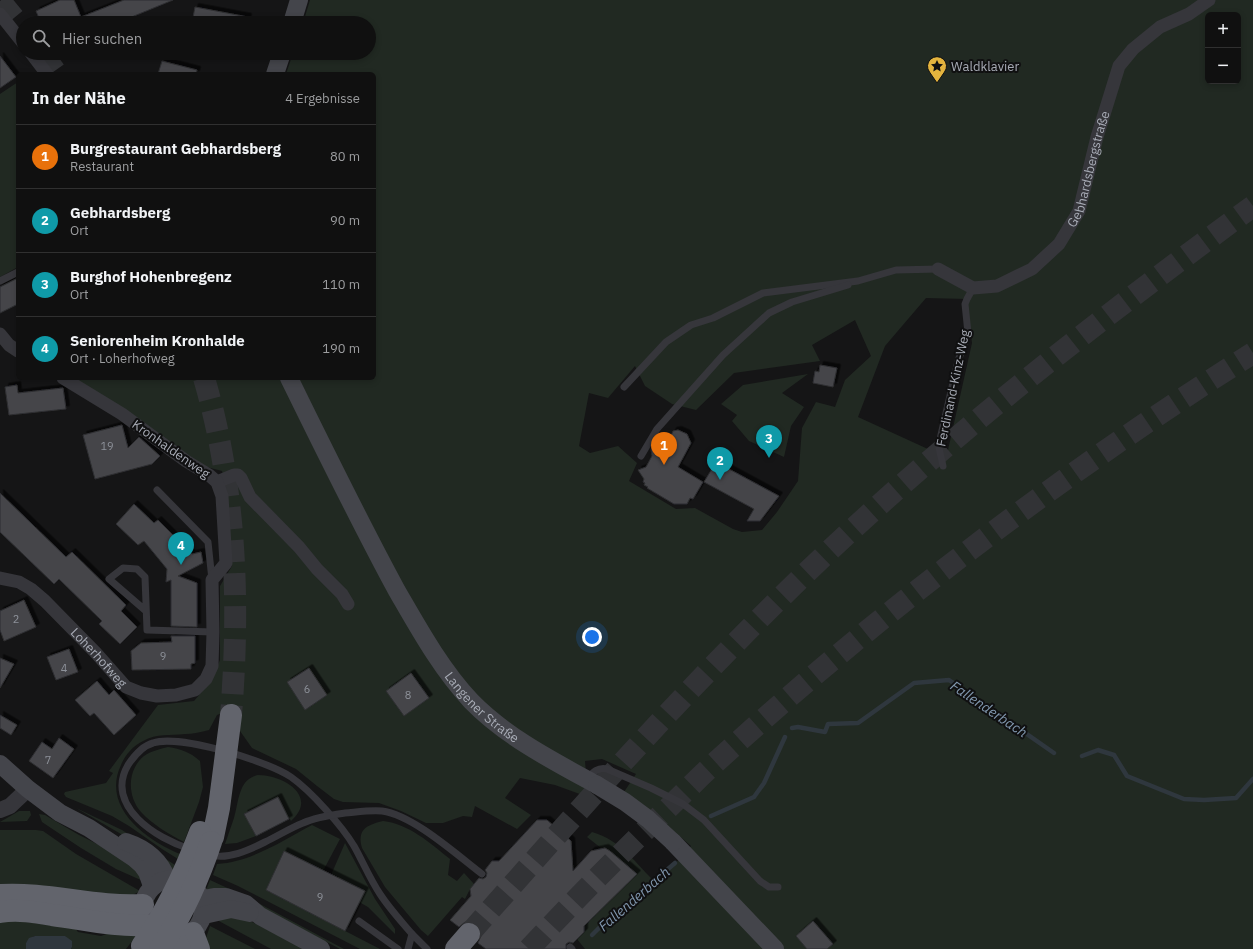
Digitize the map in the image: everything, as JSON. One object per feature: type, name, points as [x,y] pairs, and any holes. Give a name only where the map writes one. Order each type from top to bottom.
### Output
[{"type":"highway","points":[[170,945],[178,920],[199,876],[206,834],[219,808],[231,715]]},
{"type":"highway","points":[[0,895],[29,895],[112,905],[152,899]]},
{"type":"highway","points":[[0,912],[22,911],[133,926],[152,899]]},
{"type":"main road","points":[[294,16],[299,0]]},
{"type":"main road","points":[[276,72],[280,60]]},
{"type":"main road","name":"Langener Straße","points":[[290,380],[374,549],[437,658],[471,701],[521,741],[625,802],[648,819],[673,842],[776,949]]},
{"type":"main road","points":[[0,764],[28,790],[60,813],[89,828],[142,865],[147,872],[152,899],[155,933],[163,937],[170,945],[200,924],[203,907],[200,893],[187,881],[178,878],[152,899]]},
{"type":"main road","points":[[203,907],[231,910],[260,916],[321,949]]},
{"type":"street","name":"Gebhardsbergstraße","points":[[973,288],[997,286],[1032,269],[1059,244],[1079,211],[1097,137],[1119,66],[1133,49],[1160,27],[1189,14],[1209,0]]},
{"type":"street","points":[[0,14],[16,34]]},
{"type":"street","points":[[36,60],[45,72]]},
{"type":"street","points":[[938,269],[973,288]]},
{"type":"street","points":[[0,334],[9,348]]},
{"type":"street","name":"Kronhaldenweg","points":[[66,380],[122,414],[186,462],[209,475],[217,482],[234,475],[238,475],[250,497],[299,547],[317,569],[342,594],[348,604]]},
{"type":"street","points":[[212,580],[226,563],[222,496],[217,482]]},
{"type":"street","name":"Loherhofweg","points":[[0,578],[19,582],[31,589],[45,601],[96,652],[126,687],[141,693],[157,696],[176,695],[195,690],[206,679],[212,666],[214,632],[212,580]]},
{"type":"street","points":[[0,810],[10,806],[28,790]]},
{"type":"lane","points":[[640,456],[657,429],[722,355],[769,313],[792,302],[896,270],[938,269]]},
{"type":"lane","points":[[0,281],[16,273]]},
{"type":"lane","points":[[624,387],[666,342],[692,325],[713,318],[763,293],[858,281]]},
{"type":"lane","name":"Ferdinand-Kinz-Weg","points":[[943,466],[939,448],[940,439],[958,361],[968,333],[965,304],[973,288]]},
{"type":"lane","name":"Loherhofweg","points":[[157,490],[208,542],[212,580]]},
{"type":"lane","points":[[146,611],[109,579],[123,568],[137,569],[145,577],[147,630],[214,632]]},
{"type":"lane","points":[[427,949],[412,934],[380,894],[353,845],[331,815],[304,787],[292,778],[278,770],[225,763],[182,742],[166,741],[153,743],[141,749],[133,758],[123,777],[123,789],[126,804],[142,823],[163,838],[177,845],[212,856],[225,856],[251,849],[304,822],[331,815],[373,811],[383,812],[399,817],[433,836],[482,874]]},
{"type":"lane","points":[[592,782],[595,770],[603,768],[651,788],[683,804],[704,820],[760,881],[769,887],[778,887]]},
{"type":"lane","points":[[359,921],[398,949]]},
{"type":"lane","points":[[408,949],[412,934]]},
{"type":"shaded area","points":[[310,0],[1253,0],[1253,949],[585,949],[577,939],[584,932],[584,927],[586,924],[637,874],[610,851],[605,848],[601,848],[587,837],[592,832],[620,847],[657,884],[691,846],[645,806],[624,792],[636,774],[602,759],[585,761],[588,797],[555,785],[520,778],[505,798],[531,815],[517,829],[475,806],[472,817],[463,816],[443,823],[426,823],[401,811],[379,803],[343,802],[334,799],[296,769],[252,748],[240,731],[240,714],[222,713],[217,715],[209,730],[191,734],[148,738],[136,745],[121,765],[116,780],[117,795],[122,808],[130,820],[141,831],[154,840],[180,854],[178,859],[112,816],[66,797],[64,794],[65,792],[106,783],[113,773],[109,771],[158,705],[194,701],[211,681],[220,660],[220,586],[232,566],[227,489],[222,471],[203,466],[75,380],[376,380],[376,72],[287,72],[291,60],[376,60],[376,16],[305,16]],"holes":[[[926,298],[967,299],[972,343],[948,450],[941,455],[858,417],[885,346]],[[855,320],[871,356],[845,380],[835,407],[816,402],[802,428],[798,481],[777,512],[762,530],[742,532],[733,529],[695,508],[676,509],[629,481],[637,463],[618,446],[590,453],[579,446],[589,393],[608,398],[635,366],[645,386],[672,404],[696,410],[734,373],[820,361],[812,345]]]},
{"type":"shaded area","points":[[16,83],[16,268],[0,277],[0,94]]},
{"type":"shaded area","points":[[808,374],[782,393],[804,407],[791,426],[784,457],[749,441],[732,421],[737,415],[721,404],[743,385]]},
{"type":"shaded area","points":[[168,747],[185,751],[200,761],[203,787],[184,842],[161,829],[146,817],[136,806],[131,791],[132,776],[134,768],[138,762],[144,756],[156,750]]},
{"type":"shaded area","points":[[258,775],[278,779],[287,783],[294,789],[299,795],[301,803],[299,812],[291,821],[278,797],[245,813],[256,836],[237,843],[225,844],[234,818],[240,792],[251,777]]},
{"type":"shaded area","points":[[76,808],[122,830],[175,865],[172,872],[140,845]]},
{"type":"shaded area","points":[[19,811],[30,811],[31,815],[27,821],[0,822]]},
{"type":"shaded area","points":[[39,814],[45,815],[79,835],[121,856],[135,866],[143,881],[116,869],[81,848],[42,822]]},
{"type":"shaded area","points":[[383,821],[402,826],[419,835],[450,859],[448,875],[457,881],[464,873],[474,884],[465,899],[462,897],[428,936],[421,930],[385,887],[362,848],[361,837],[364,829],[372,824]]},
{"type":"shaded area","points":[[312,825],[340,839],[323,871],[284,851],[266,890],[380,949],[360,949],[238,886],[213,875],[217,864],[254,855],[278,844]]},
{"type":"shaded area","points":[[0,830],[43,831],[76,854],[140,891],[131,896],[0,888]]},
{"type":"shaded area","points":[[345,843],[375,899],[395,929],[395,934],[368,907],[359,902],[365,891],[331,875]]},
{"type":"shaded area","points":[[210,880],[247,897],[344,949],[340,949],[245,899],[206,890]]},
{"type":"shaded area","points":[[224,917],[252,922],[305,949],[271,949],[217,920]]},
{"type":"shaded area","points":[[0,919],[75,928],[78,932],[101,936],[112,932],[136,936],[126,949],[71,949],[72,947],[65,936],[34,936],[26,943],[26,949],[0,949]]},
{"type":"shaded area","points":[[210,926],[255,949],[208,949],[206,938]]},
{"type":"shaded area","points":[[35,936],[65,936],[72,941],[72,947],[71,949],[26,949],[26,943],[29,938]]},
{"type":"building","points":[[60,0],[74,0],[81,16],[38,16],[36,11]]},
{"type":"building","points":[[124,0],[173,0],[134,16],[84,16]]},
{"type":"building","points":[[195,7],[243,16],[193,16]]},
{"type":"building","points":[[0,56],[16,77],[0,88]]},
{"type":"building","points":[[162,61],[197,70],[196,72],[159,72]]},
{"type":"building","points":[[16,279],[16,305],[0,313],[0,287]]},
{"type":"building","points":[[820,365],[837,368],[833,387],[813,383],[815,371],[819,372]]},
{"type":"building","points":[[17,385],[18,393],[63,388],[66,409],[9,415],[5,387]]},
{"type":"building","points":[[122,425],[128,448],[139,437],[160,456],[152,464],[95,479],[83,435]]},
{"type":"building","points":[[678,430],[687,434],[691,443],[678,467],[703,482],[693,499],[690,498],[687,504],[674,504],[647,488],[648,487],[644,485],[645,483],[643,482],[644,479],[638,470],[646,467],[652,456],[651,450],[653,445],[666,448],[673,431]]},
{"type":"building","points":[[716,462],[779,496],[760,521],[747,521],[754,509],[704,482]]},
{"type":"building","points":[[0,493],[66,557],[72,552],[126,605],[121,611],[137,627],[120,644],[99,624],[102,621],[59,579],[54,584],[0,532]]},
{"type":"building","points":[[134,504],[154,523],[158,520],[192,554],[201,552],[203,563],[178,576],[197,583],[197,627],[171,626],[171,580],[166,582],[167,569],[144,541],[138,545],[116,524]]},
{"type":"building","points":[[24,600],[36,627],[4,641],[0,630],[0,611]]},
{"type":"building","points":[[171,636],[195,636],[195,663],[191,664],[191,669],[132,670],[131,651],[141,643],[172,642]]},
{"type":"building","points":[[69,649],[78,672],[56,680],[47,657]]},
{"type":"building","points":[[0,658],[14,664],[0,688]]},
{"type":"building","points":[[309,668],[327,695],[305,710],[287,682]]},
{"type":"building","points":[[411,673],[429,698],[404,716],[386,691]]},
{"type":"building","points":[[97,681],[109,695],[114,690],[136,715],[114,735],[94,713],[90,716],[75,700]]},
{"type":"building","points":[[0,715],[17,725],[11,735],[0,728]]},
{"type":"building","points":[[59,738],[74,749],[53,778],[29,761],[42,742],[52,749]]},
{"type":"building","points":[[278,797],[289,819],[256,836],[244,814]]},
{"type":"building","points":[[537,820],[547,820],[571,841],[573,871],[591,851],[605,848],[637,874],[584,926],[584,932],[573,943],[569,942],[566,944],[566,949],[486,949],[478,943],[481,936],[481,930],[477,924],[465,922],[459,927],[450,920],[471,896],[470,889],[479,878],[483,879],[486,877],[487,873],[485,870],[492,861],[499,861]]},
{"type":"building","points":[[284,851],[365,891],[345,931],[266,890]]},
{"type":"building","points":[[813,921],[833,944],[827,949],[807,949],[796,936]]},
{"type":"waterway","name":"Fallenderbach","points":[[792,728],[798,727],[825,732],[828,724],[858,723],[914,683],[949,680],[1054,753]]},
{"type":"waterway","name":"Fallenderbach","points":[[711,816],[754,797],[764,783],[785,737]]},
{"type":"waterway","name":"Fallenderbach","points":[[1082,756],[1098,750],[1114,755],[1127,776],[1184,799],[1204,800],[1236,798],[1253,779]]},
{"type":"waterway","name":"Fallenderbach","points":[[592,935],[675,863]]},
{"type":"tunnel","points":[[0,1],[16,20]]},
{"type":"tunnel","points":[[47,60],[56,72]]},
{"type":"tunnel","points":[[469,934],[599,788],[688,692],[780,598],[827,553],[929,461],[1035,373],[1143,288],[1253,206]]},
{"type":"tunnel","points":[[529,949],[611,864],[702,775],[843,651],[909,597],[1043,495],[1112,446],[1253,353]]},
{"type":"tunnel","points":[[205,380],[215,419],[223,461],[233,545],[235,630],[231,715]]},
{"type":"place","name":"Waldklavier","points":[[937,83]]},
{"type":"place","name":"Burghof Hohenbregenz","points":[[769,458]]},
{"type":"place","name":"Burgrestaurant Gebhardsberg","points":[[664,465]]},
{"type":"place","name":"Gebhardsberg","points":[[720,480]]},
{"type":"place","name":"Seniorenheim Kronhalde","points":[[181,565]]}]
